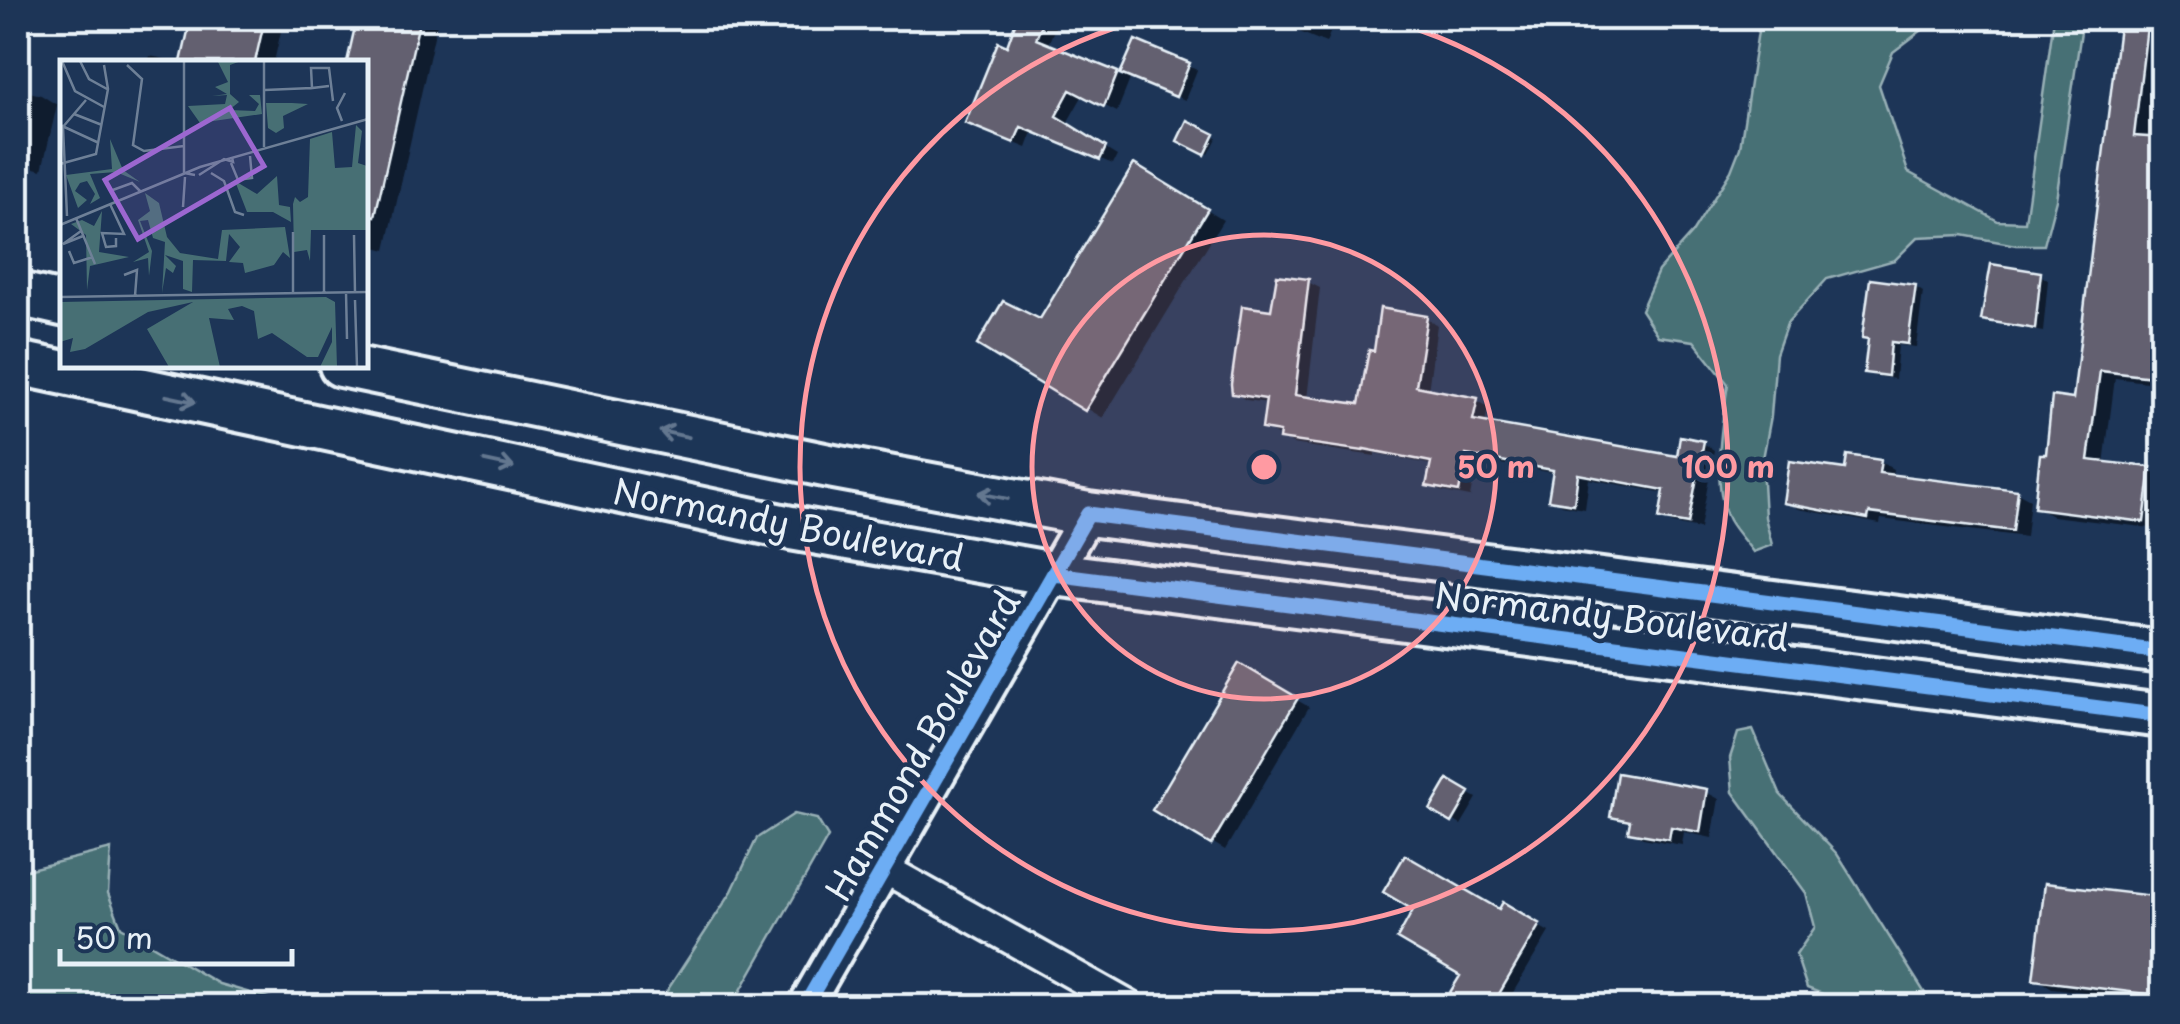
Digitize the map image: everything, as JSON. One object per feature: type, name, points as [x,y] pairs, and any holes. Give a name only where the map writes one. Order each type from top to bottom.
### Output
[{"type":"main road","points":[[18,294],[60,304]]},
{"type":"main road","name":"Normandy Boulevard","points":[[18,363],[791,528],[1054,574],[2162,716]]},
{"type":"main road","name":"Normandy Boulevard","points":[[356,368],[834,467],[1088,514],[2162,652]]},
{"type":"main road","points":[[452,454],[462,390]]},
{"type":"street","name":"Hammond Boulevard","points":[[805,1006],[1088,514]]},
{"type":"street","points":[[885,869],[1130,1006]]},
{"type":"green space","points":[[1760,18],[1938,18],[1893,52],[1879,85],[1908,172],[1998,221],[2025,222],[2054,18],[2083,18],[2056,199],[2044,245],[2016,245],[1962,235],[1918,237],[1895,260],[1827,279],[1787,323],[1776,354],[1762,464],[1765,517],[1772,545],[1753,552],[1729,520],[1720,489],[1719,453],[1728,384],[1694,341],[1658,336],[1641,310],[1658,271],[1692,233],[1731,171],[1740,148]]},
{"type":"green space","points":[[1753,730],[1780,794],[1837,854],[1933,1006],[1853,1006],[1807,988],[1796,955],[1815,927],[1806,893],[1733,792],[1730,758],[1738,733]]},
{"type":"green space","points":[[794,814],[817,819],[828,837],[732,1006],[657,1006],[732,891],[757,838]]},
{"type":"green space","points":[[111,849],[108,893],[121,927],[219,984],[296,1006],[23,1006],[27,994],[18,965],[18,872]]},
{"type":"building","points":[[191,18],[265,18],[255,60],[181,60]]},
{"type":"building","points":[[357,18],[420,18],[375,216],[368,215],[368,60],[347,60]]},
{"type":"building","points":[[1017,18],[1044,18],[1036,39],[1118,72],[1104,107],[1070,90],[1056,116],[1106,147],[1100,160],[1021,127],[1014,143],[965,123],[998,42],[1007,46]]},
{"type":"building","points":[[2120,18],[2148,18],[2134,136],[2162,138],[2162,378],[2100,371],[2088,460],[2151,467],[2144,522],[2034,508],[2040,454],[2046,454],[2052,396],[2073,399]]},
{"type":"building","points":[[1135,40],[1190,63],[1176,97],[1120,74]]},
{"type":"building","points":[[1187,120],[1215,134],[1205,155],[1177,141]]},
{"type":"building","points":[[1134,164],[1208,209],[1085,411],[977,345],[1003,301],[1040,319]]},
{"type":"building","points":[[1991,264],[2041,272],[2035,329],[1981,320]]},
{"type":"building","points":[[1277,275],[1309,279],[1295,395],[1359,404],[1369,350],[1374,351],[1380,308],[1427,316],[1416,386],[1478,398],[1473,420],[1677,456],[1680,436],[1704,441],[1688,524],[1659,519],[1664,490],[1578,474],[1574,504],[1548,500],[1553,470],[1466,455],[1459,492],[1426,486],[1431,462],[1279,439],[1280,432],[1262,429],[1266,399],[1232,394],[1231,384],[1242,306],[1271,310]]},
{"type":"building","points":[[1870,279],[1916,285],[1908,344],[1891,342],[1888,376],[1864,373],[1868,339],[1862,338]]},
{"type":"building","points":[[1847,455],[1881,460],[1879,473],[2018,490],[2013,531],[1869,513],[1868,519],[1783,503],[1789,461],[1845,469]]},
{"type":"building","points":[[1239,663],[1298,698],[1211,845],[1152,810]]},
{"type":"building","points":[[1617,773],[1707,789],[1700,832],[1671,827],[1669,839],[1628,832],[1630,821],[1610,817]]},
{"type":"building","points":[[1448,779],[1470,792],[1452,823],[1430,810]]},
{"type":"building","points":[[1405,855],[1499,909],[1503,902],[1540,924],[1492,1006],[1470,1006],[1449,994],[1460,976],[1397,939],[1413,910],[1383,892]]},
{"type":"building","points":[[2045,883],[2162,897],[2162,996],[2033,980]]},
{"type":"cycle path","points":[[805,1006],[1088,514],[2162,652]]},
{"type":"cycle path","points":[[1054,574],[2162,716]]}]
